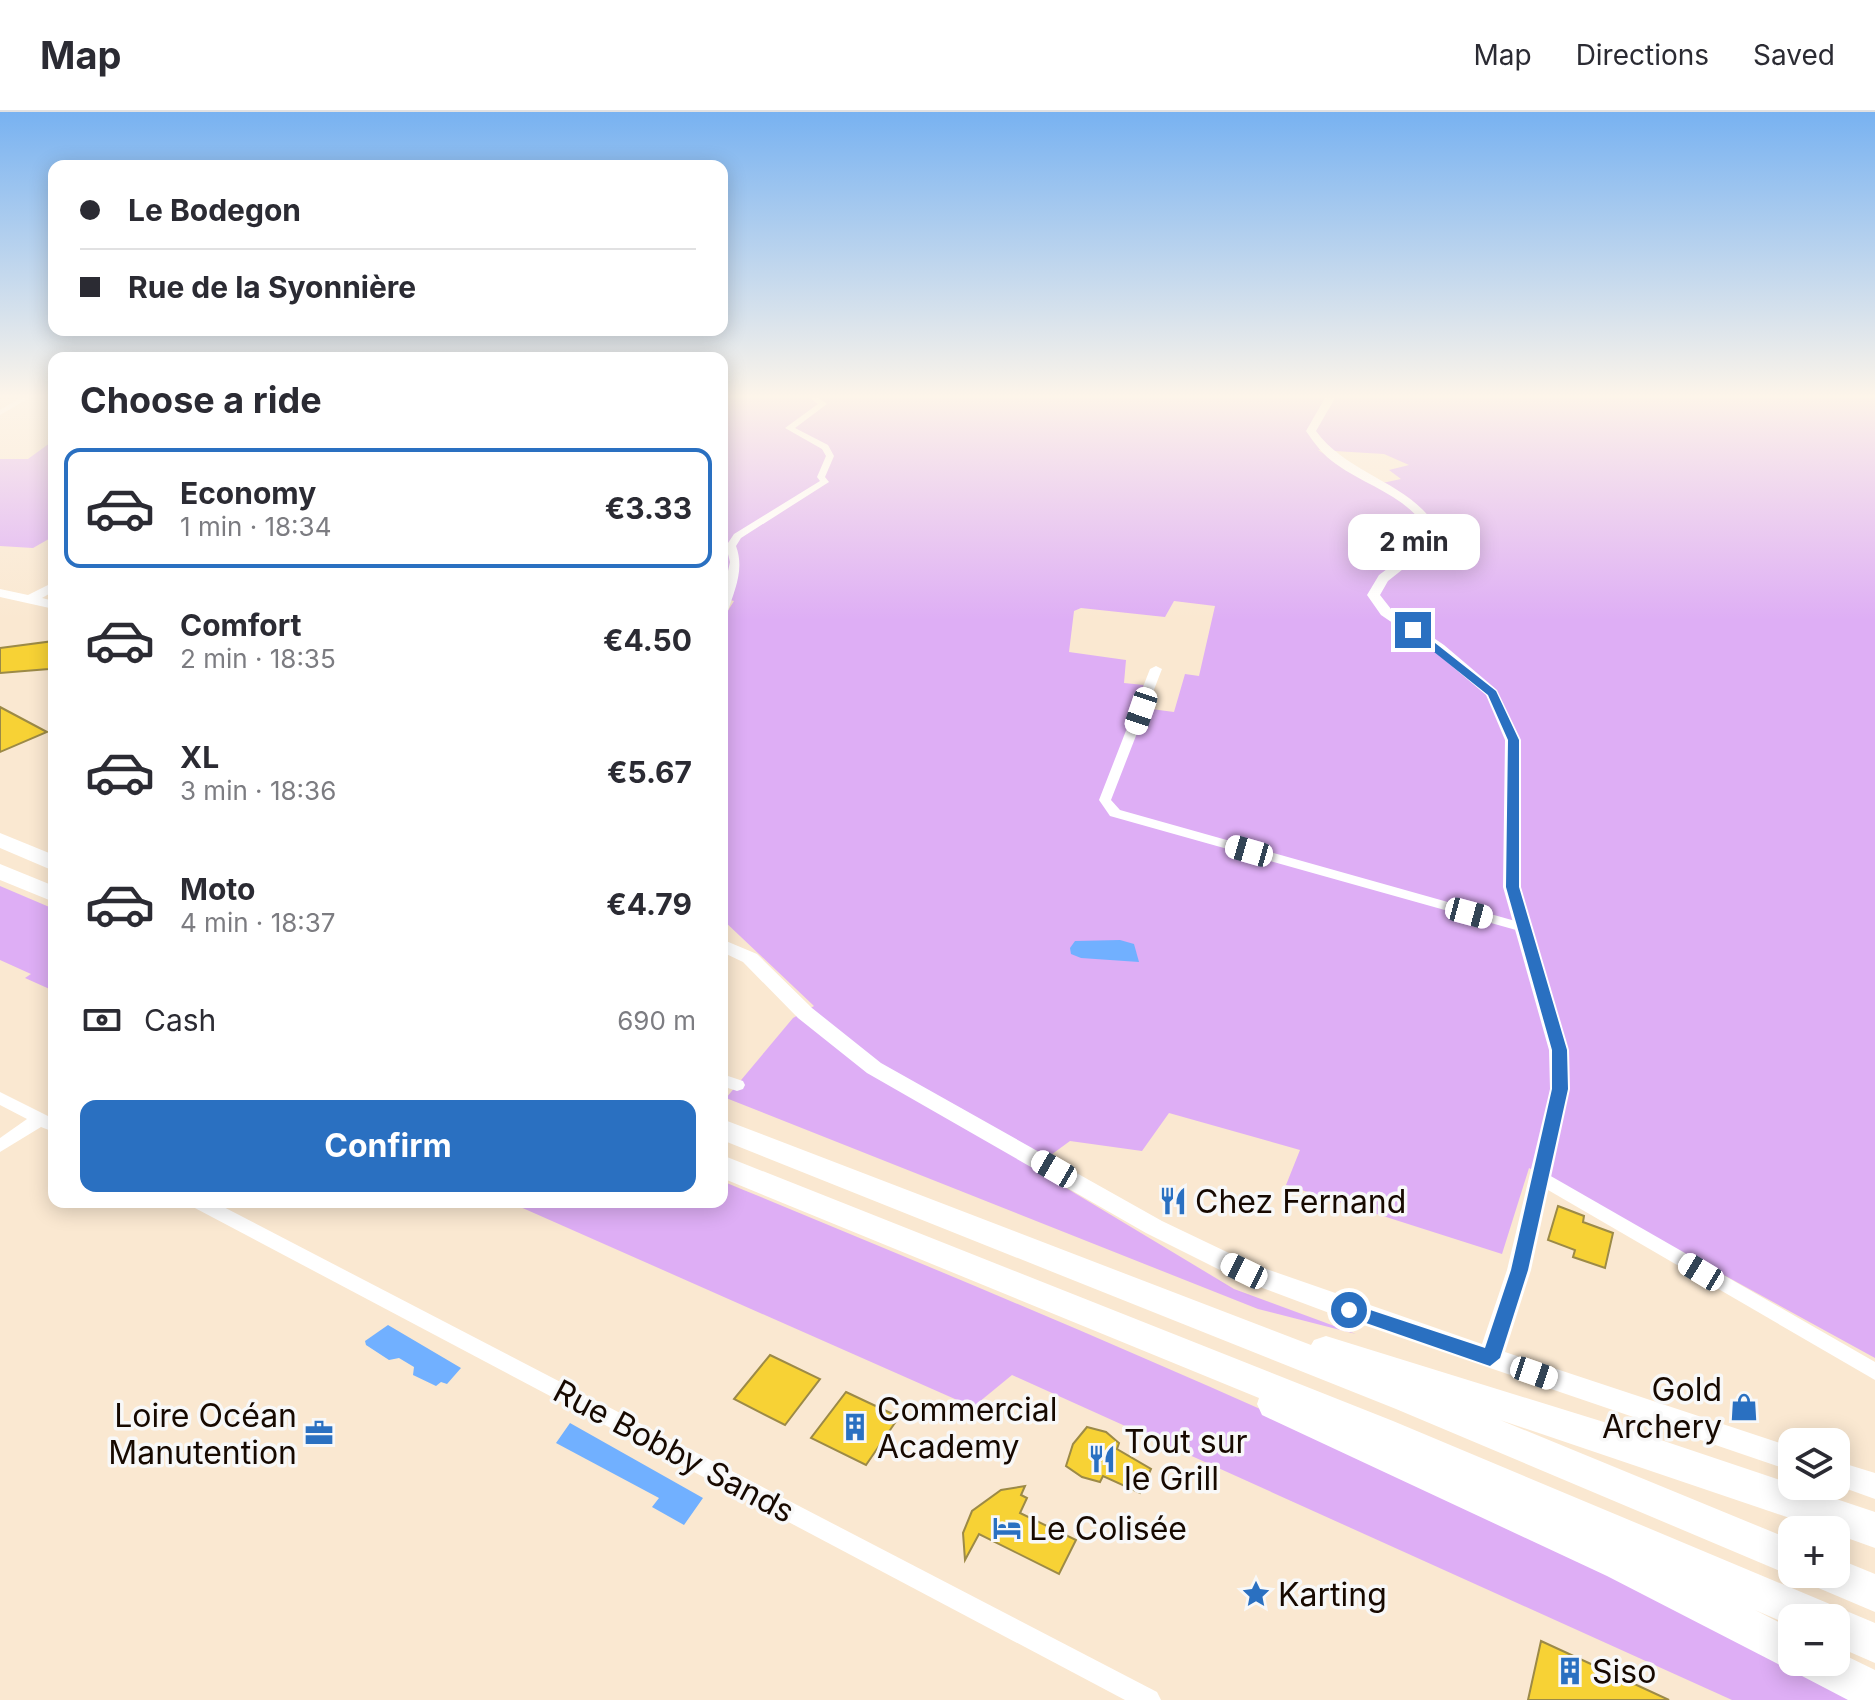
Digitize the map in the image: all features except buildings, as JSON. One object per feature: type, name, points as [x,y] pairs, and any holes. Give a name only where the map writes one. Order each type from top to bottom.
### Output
[{"type":"highway","points":[[0,840],[48,861]]},
{"type":"highway","points":[[0,871],[48,892]]},
{"type":"highway","points":[[728,1131],[1423,1404],[1778,1552]]},
{"type":"highway","points":[[728,1168],[1225,1368],[1785,1604]]},
{"type":"highway","points":[[1067,1263],[1082,1259],[1299,1341],[1649,1452],[1875,1530]]},
{"type":"highway","points":[[1225,1368],[1225,1382],[1620,1563],[1778,1643]]},
{"type":"highway","points":[[1850,1582],[1875,1593]]},
{"type":"highway","points":[[1850,1632],[1875,1643]]},
{"type":"highway","points":[[1844,1676],[1875,1692]]},
{"type":"street","points":[[728,593],[737,557],[731,546],[737,536],[825,482],[821,477],[823,472]]},
{"type":"street","points":[[1360,472],[1417,508],[1435,528],[1436,538],[1430,545],[1375,588],[1373,595],[1376,601],[1492,693],[1513,740],[1512,887],[1521,927],[1559,1050],[1560,1089],[1542,1178],[1519,1270],[1490,1358]]},
{"type":"street","points":[[29,600],[48,589]]},
{"type":"street","points":[[0,593],[48,604]]},
{"type":"street","points":[[1156,669],[1105,800],[1115,813],[1521,927]]},
{"type":"street","points":[[728,947],[750,958],[805,1013],[874,1068],[1154,1227],[1244,1271],[1490,1358],[1778,1454]]},
{"type":"street","points":[[0,1098],[47,1123]]},
{"type":"street","points":[[0,1146],[47,1123]]},
{"type":"street","points":[[1542,1178],[1875,1372]]},
{"type":"street","name":"Rue Bobby Sands","points":[[210,1208],[1149,1700]]},
{"type":"street","points":[[1850,1478],[1875,1486]]},
{"type":"shaded area","points":[[0,472],[48,472],[48,539],[33,548],[0,546]]},
{"type":"shaded area","points":[[728,472],[1353,472],[1373,485],[1401,479],[1392,472],[1875,472],[1875,1358],[1529,1168],[1502,1254],[1286,1185],[1300,1150],[1169,1113],[1142,1151],[1070,1141],[1033,1168],[1234,1289],[1356,1334],[1258,1309],[728,1099],[793,1018],[814,1006],[728,925],[728,610],[734,601],[728,600]],"holes":[[[1174,601],[1215,606],[1199,676],[1185,674],[1174,712],[1136,707],[1144,685],[1124,683],[1126,660],[1069,652],[1074,611],[1081,608],[1165,617]]]},
{"type":"shaded area","points":[[0,886],[48,906],[48,988],[25,978],[31,974],[0,960]]},
{"type":"shaded area","points":[[728,1183],[1069,1326],[1413,1478],[1666,1600],[1778,1659],[1778,1676],[1810,1676],[1855,1700],[1732,1700],[1012,1375],[973,1407],[523,1208],[728,1208]]},
{"type":"water","points":[[1120,940],[1134,944],[1139,962],[1081,958],[1071,954],[1070,948],[1075,941]]},
{"type":"water","points":[[388,1325],[461,1368],[447,1384],[441,1382],[436,1386],[413,1375],[414,1367],[399,1358],[389,1360],[366,1345],[365,1341]]},
{"type":"water","points":[[570,1423],[703,1498],[684,1525],[652,1507],[659,1498],[556,1443]]},
{"type":"place","name":"Chez Fernand","points":[[1173,1201]]},
{"type":"place","name":"Gold Archery","points":[[1744,1407]]},
{"type":"place","name":"Commercial Academy","points":[[855,1427]]},
{"type":"place","name":"Loire Océan Manutention","points":[[319,1433]]},
{"type":"place","name":"Tout sur le Grill","points":[[1102,1459]]},
{"type":"place","name":"Le Colisée","points":[[1007,1528]]},
{"type":"place","name":"Karting","points":[[1256,1594]]},
{"type":"place","name":"Siso","points":[[1570,1671]]},
{"type":"route","points":[[1349,1310],[1490,1358],[1519,1270],[1560,1089],[1559,1050],[1521,927],[1512,887],[1513,740],[1492,693],[1413,630]]}]
